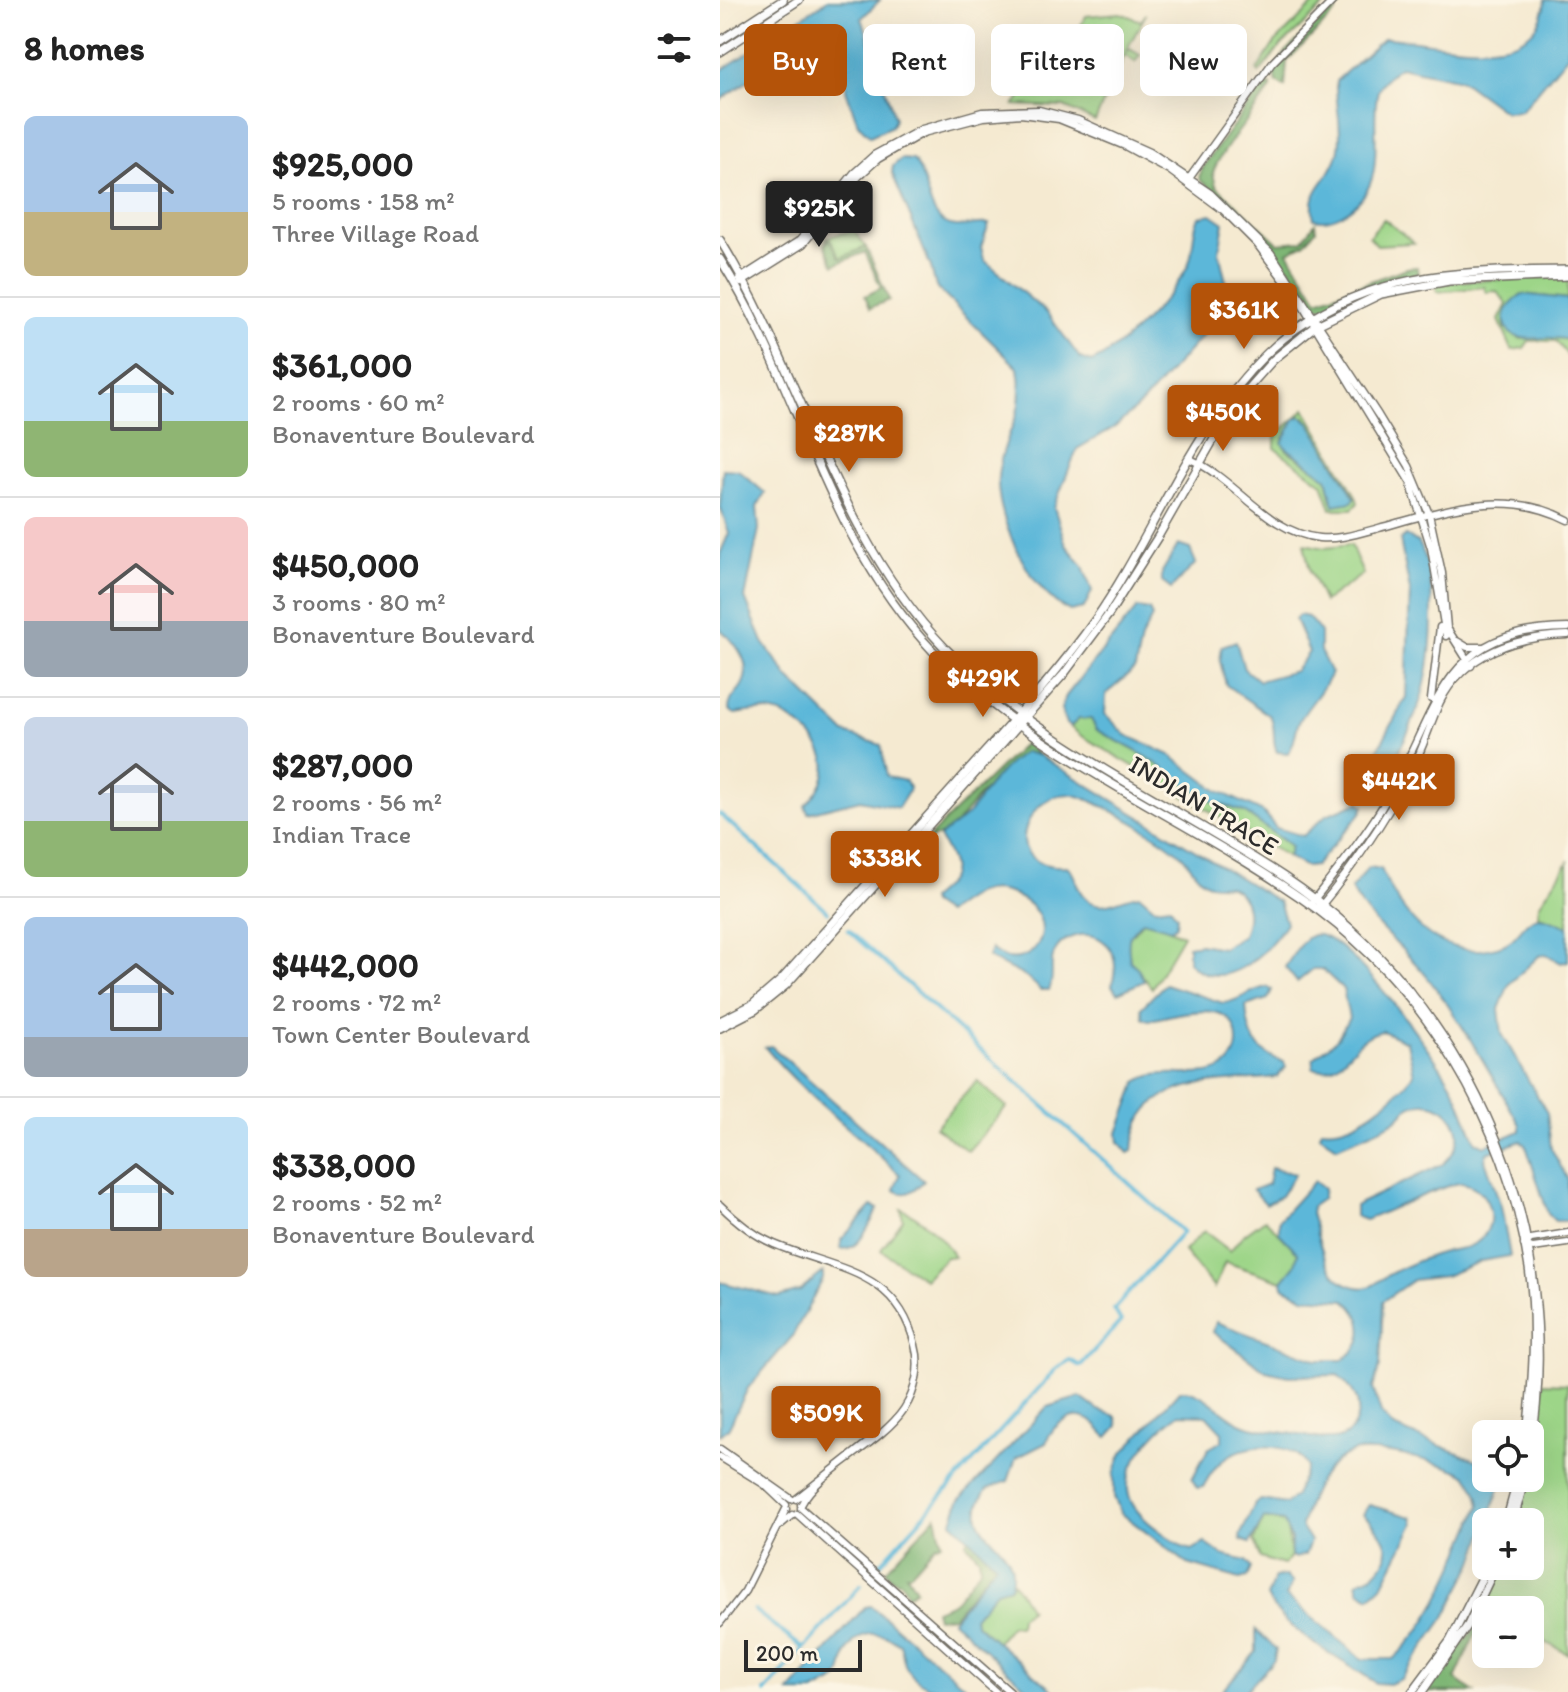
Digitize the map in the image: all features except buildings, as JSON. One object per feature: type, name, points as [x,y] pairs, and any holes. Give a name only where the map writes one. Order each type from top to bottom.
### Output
[{"type":"main road","points":[[720,41],[783,0]]},
{"type":"main road","points":[[720,52],[799,0]]},
{"type":"main road","name":"INDIAN TRACE","points":[[720,240],[743,279],[847,506],[881,566],[941,644],[1022,717],[1316,904],[1364,938],[1422,1002],[1464,1063],[1497,1139],[1531,1239],[1528,1247],[1533,1316],[1528,1420]]},
{"type":"main road","name":"INDIAN TRACE","points":[[720,259],[735,284],[834,504],[874,575],[930,648],[973,691],[1016,724],[1316,904]]},
{"type":"main road","points":[[720,1028],[765,1004],[786,985],[1109,614],[1159,535],[1236,384],[1257,360],[1315,321],[1381,294],[1427,284],[1568,273]]},
{"type":"main road","points":[[720,1021],[752,1005],[781,980],[1016,724]]},
{"type":"main road","name":"INDIAN TRACE","points":[[1502,1153],[1528,1247],[1542,1339],[1536,1420]]},
{"type":"main road","points":[[1412,1692],[1450,1641],[1481,1580]]},
{"type":"main road","points":[[1422,1692],[1468,1625],[1489,1580]]},
{"type":"street","points":[[1188,179],[1272,63],[1334,0]]},
{"type":"street","points":[[735,284],[800,240],[854,173],[888,145],[922,129],[982,112],[1029,109],[1078,120],[1149,152],[1226,206],[1266,247],[1315,321],[1402,467],[1426,515],[1442,573],[1448,633],[1468,663]]},
{"type":"street","points":[[1188,179],[1267,256],[1315,321]]},
{"type":"street","points":[[1266,247],[1267,256]]},
{"type":"street","points":[[1195,461],[1279,523],[1307,536],[1326,538],[1363,532],[1456,506],[1491,503],[1531,508],[1568,520]]},
{"type":"street","points":[[1426,515],[1440,616],[1437,667],[1428,710]]},
{"type":"street","points":[[1440,616],[1448,641],[1468,663]]},
{"type":"street","points":[[1316,904],[1389,797],[1428,710],[1447,681],[1487,647],[1535,629],[1568,628]]},
{"type":"street","points":[[1448,633],[1467,647],[1487,647]]},
{"type":"street","points":[[1316,904],[1395,800],[1441,700],[1468,663],[1525,638],[1568,635]]},
{"type":"street","points":[[720,1205],[760,1237],[866,1277],[898,1302],[910,1326],[918,1372],[905,1408],[794,1507],[774,1532],[745,1591],[720,1623]]},
{"type":"street","points":[[1531,1239],[1568,1233]]},
{"type":"street","points":[[1528,1247],[1568,1243]]},
{"type":"street","points":[[720,1449],[794,1507],[1010,1692]]},
{"type":"street","points":[[720,1457],[794,1507],[996,1692]]},
{"type":"green space","points":[[1318,0],[1330,0],[1280,47],[1259,73],[1257,70],[1274,44]]},
{"type":"green space","points":[[1336,6],[1336,12],[1287,61],[1285,87],[1276,82],[1273,71],[1287,50]]},
{"type":"green space","points":[[1120,13],[1141,21],[1146,14],[1125,53],[1130,49],[1140,55],[1135,62],[1125,55],[1124,57],[1124,24],[1081,24],[1086,16]]},
{"type":"green space","points":[[1263,85],[1271,85],[1271,88],[1215,167],[1216,186],[1278,243],[1302,241],[1315,223],[1316,230],[1304,244],[1288,252],[1318,300],[1407,268],[1417,267],[1419,273],[1326,308],[1313,305],[1308,292],[1292,279],[1290,268],[1271,252],[1267,240],[1231,204],[1201,181],[1199,177],[1204,165]]},
{"type":"green space","points":[[1021,96],[1106,96],[1095,121],[1064,107],[1014,105]]},
{"type":"green space","points":[[1384,219],[1414,243],[1377,245],[1369,236]]},
{"type":"green space","points":[[854,230],[866,247],[840,259],[829,239],[826,241],[827,237]]},
{"type":"green space","points":[[830,239],[840,258],[866,247],[889,300],[870,308],[865,296],[881,288],[865,252],[834,265],[825,245]]},
{"type":"green space","points":[[1568,276],[1568,299],[1522,294],[1508,308],[1504,321],[1505,327],[1521,339],[1551,336],[1568,340],[1568,356],[1556,341],[1529,341],[1524,348],[1512,350],[1499,320],[1507,304],[1497,291],[1485,292],[1485,287],[1437,292],[1435,283]]},
{"type":"green space","points":[[1305,409],[1358,503],[1352,509],[1331,509],[1322,483],[1275,448],[1275,437]],"holes":[[[1305,417],[1355,498],[1332,501],[1327,478],[1287,450],[1282,442],[1294,424]]]},
{"type":"green space","points":[[1304,544],[1325,548],[1351,545],[1363,574],[1324,602],[1310,571]]},
{"type":"green space","points":[[1079,719],[1091,719],[1097,730],[1147,757],[1209,800],[1244,812],[1291,846],[1288,857],[1082,736],[1070,727]]},
{"type":"green space","points":[[1025,743],[1040,756],[1034,753],[991,784],[953,827],[933,837],[889,883],[929,837]]},
{"type":"green space","points":[[1568,862],[1568,927],[1538,915],[1539,905]]},
{"type":"green space","points":[[1150,920],[1183,935],[1152,988],[1130,961],[1127,940],[1143,921]]},
{"type":"green space","points":[[977,1081],[1007,1107],[968,1151],[935,1127]]},
{"type":"green space","points":[[901,1209],[931,1229],[954,1257],[946,1257],[924,1279],[881,1250],[903,1220]]},
{"type":"green space","points":[[1265,1219],[1298,1253],[1295,1266],[1282,1281],[1225,1262],[1214,1288],[1184,1251],[1204,1231],[1230,1251],[1242,1236]]},
{"type":"green space","points":[[1543,1383],[1568,1384],[1568,1654],[1544,1641],[1544,1596],[1486,1596],[1494,1580],[1544,1580],[1544,1508],[1521,1508],[1526,1492],[1544,1492],[1544,1420],[1538,1420]]},
{"type":"green space","points":[[936,1516],[942,1543],[935,1546],[911,1573],[906,1573],[916,1589],[908,1595],[902,1582],[892,1579],[886,1570]]},
{"type":"green space","points":[[1264,1518],[1286,1523],[1291,1556],[1284,1565],[1260,1558],[1254,1540]]},
{"type":"green space","points":[[969,1538],[996,1564],[953,1616],[937,1618],[935,1610],[953,1603],[980,1569],[979,1557],[966,1543]]},
{"type":"green space","points":[[1012,1580],[1030,1609],[1020,1617],[1019,1626],[1011,1625],[997,1642],[975,1623],[974,1617],[996,1591],[1010,1587]]},
{"type":"green space","points":[[1472,1632],[1472,1641],[1455,1679],[1474,1692],[1426,1692]]},
{"type":"water","points":[[828,0],[880,0],[862,18],[863,96],[887,96],[895,119],[892,126],[870,136],[858,124],[847,93],[847,24],[791,24]]},
{"type":"water","points":[[1545,0],[1568,0],[1568,55],[1521,111],[1505,112],[1461,80],[1400,67],[1378,90],[1374,172],[1369,186],[1345,213],[1328,220],[1314,219],[1315,193],[1331,170],[1340,143],[1336,81],[1384,38],[1480,48],[1524,38],[1538,23]]},
{"type":"water","points":[[744,55],[744,84],[720,100],[720,71]]},
{"type":"water","points":[[901,159],[913,160],[933,209],[946,223],[956,226],[989,224],[981,247],[984,260],[1047,313],[1080,358],[1091,362],[1131,334],[1171,291],[1188,265],[1199,217],[1211,214],[1224,223],[1219,252],[1228,290],[1222,314],[1143,402],[1115,427],[1077,449],[1054,507],[1066,545],[1083,566],[1092,591],[1084,608],[1070,611],[1041,588],[1016,549],[1007,528],[998,486],[999,469],[1018,411],[1018,368],[936,287],[931,267],[892,173],[893,166]]},
{"type":"water","points":[[1522,294],[1568,299],[1568,340],[1523,338],[1510,333],[1505,322],[1506,311]]},
{"type":"water","points":[[1301,416],[1310,423],[1355,498],[1352,502],[1334,505],[1327,478],[1284,446],[1282,442],[1295,419]]},
{"type":"water","points":[[723,469],[738,470],[765,493],[757,507],[759,529],[745,598],[763,642],[789,678],[845,733],[881,745],[887,777],[906,781],[910,789],[898,808],[860,800],[808,813],[805,806],[825,775],[826,765],[819,746],[801,727],[781,714],[754,711],[735,714],[729,710],[746,671],[742,655],[720,629],[720,554],[729,533],[720,506]]},
{"type":"water","points":[[1406,536],[1418,542],[1429,572],[1432,611],[1428,669],[1416,713],[1394,760],[1387,770],[1377,771],[1372,761],[1406,697],[1410,591],[1400,540]]},
{"type":"water","points":[[1178,545],[1190,549],[1196,563],[1171,589],[1162,582],[1162,572]]},
{"type":"water","points":[[1137,608],[1149,610],[1152,617],[1141,639],[1135,669],[1106,694],[1105,714],[1126,735],[1170,755],[1218,791],[1263,812],[1276,828],[1303,836],[1326,815],[1359,802],[1364,806],[1361,813],[1315,866],[1306,867],[1288,857],[1291,846],[1244,812],[1209,800],[1147,757],[1097,730],[1091,719],[1079,719],[1070,727],[1066,724],[1061,709],[1066,696]]},
{"type":"water","points":[[1299,615],[1308,617],[1320,631],[1320,651],[1331,673],[1299,722],[1291,750],[1288,753],[1277,752],[1270,716],[1226,685],[1220,661],[1222,646],[1236,641],[1244,669],[1259,681],[1295,671],[1309,652],[1295,619]]},
{"type":"water","points":[[1025,752],[1040,756],[1279,902],[1286,923],[1278,935],[1243,967],[1216,975],[1202,972],[1188,962],[1188,946],[1200,944],[1222,948],[1243,935],[1247,908],[1242,896],[1231,887],[1203,881],[1182,856],[1134,823],[1081,797],[1063,795],[1047,800],[1034,812],[1026,826],[1024,841],[1029,855],[1043,864],[1067,866],[1089,901],[1103,905],[1140,895],[1155,908],[1170,906],[1177,916],[1176,925],[1171,929],[1143,921],[1134,930],[1129,943],[1130,961],[1138,968],[1144,981],[1118,993],[1112,986],[1113,955],[1109,947],[1096,937],[1071,937],[1057,948],[1049,990],[1040,990],[1023,975],[988,957],[991,949],[1005,957],[1019,958],[1030,953],[1038,944],[1042,932],[1040,919],[1031,906],[1004,891],[977,893],[946,914],[931,904],[930,899],[947,884],[952,871],[952,864],[939,837],[966,816],[1001,772]]},
{"type":"water","points":[[1369,867],[1381,869],[1398,900],[1419,926],[1432,937],[1462,949],[1480,950],[1503,945],[1531,920],[1539,917],[1568,927],[1568,961],[1561,963],[1546,954],[1539,956],[1509,984],[1499,1009],[1502,1034],[1547,1113],[1551,1148],[1568,1180],[1568,1221],[1555,1221],[1548,1214],[1526,1146],[1521,1141],[1487,1153],[1485,1160],[1501,1206],[1510,1256],[1481,1261],[1445,1276],[1413,1280],[1383,1301],[1380,1365],[1373,1388],[1381,1413],[1393,1427],[1472,1458],[1472,1482],[1455,1470],[1408,1456],[1374,1451],[1351,1453],[1331,1466],[1317,1484],[1301,1526],[1310,1541],[1305,1555],[1295,1558],[1291,1556],[1291,1539],[1283,1521],[1264,1518],[1250,1543],[1241,1540],[1240,1536],[1255,1504],[1261,1500],[1286,1504],[1295,1496],[1307,1467],[1300,1458],[1281,1448],[1246,1449],[1223,1460],[1203,1487],[1197,1488],[1192,1479],[1208,1449],[1222,1441],[1222,1432],[1206,1415],[1179,1414],[1160,1430],[1141,1452],[1129,1476],[1131,1501],[1147,1520],[1182,1547],[1192,1550],[1205,1543],[1222,1555],[1246,1561],[1251,1568],[1247,1577],[1240,1579],[1188,1564],[1121,1513],[1114,1497],[1114,1474],[1121,1455],[1180,1390],[1197,1394],[1237,1421],[1257,1429],[1324,1439],[1342,1437],[1350,1432],[1358,1412],[1357,1401],[1338,1375],[1289,1376],[1266,1371],[1213,1332],[1216,1322],[1317,1360],[1342,1360],[1357,1347],[1361,1323],[1345,1300],[1304,1297],[1283,1287],[1282,1281],[1295,1265],[1298,1253],[1279,1233],[1279,1220],[1314,1181],[1324,1189],[1322,1199],[1312,1206],[1311,1213],[1322,1252],[1338,1277],[1354,1287],[1363,1288],[1418,1261],[1477,1242],[1490,1223],[1484,1197],[1462,1183],[1431,1192],[1365,1220],[1355,1216],[1355,1206],[1443,1164],[1456,1147],[1458,1132],[1454,1120],[1443,1109],[1421,1103],[1407,1109],[1386,1126],[1337,1147],[1320,1135],[1322,1129],[1348,1126],[1361,1120],[1396,1093],[1414,1074],[1407,1042],[1383,1031],[1363,1040],[1333,1067],[1324,1070],[1313,1068],[1313,1059],[1337,1039],[1349,1018],[1343,989],[1322,969],[1313,969],[1297,982],[1285,967],[1301,944],[1313,935],[1327,938],[1368,973],[1412,1027],[1446,1076],[1476,1142],[1485,1146],[1520,1131],[1520,1125],[1488,1069],[1441,995],[1368,914],[1351,889]]},
{"type":"water","points":[[1165,984],[1223,1003],[1267,987],[1272,990],[1268,999],[1246,1006],[1249,1026],[1260,1048],[1284,1062],[1286,1067],[1277,1077],[1207,1083],[1165,1096],[1149,1108],[1138,1126],[1133,1151],[1128,1153],[1119,1142],[1118,1133],[1137,1082],[1157,1075],[1212,1072],[1228,1064],[1236,1050],[1234,1027],[1227,1018],[1216,1013],[1203,1011],[1149,1020],[1143,1018],[1141,1008]]},
{"type":"water","points":[[771,1046],[924,1181],[907,1193],[894,1190],[900,1175],[780,1065],[765,1047]]},
{"type":"water","points":[[1271,1168],[1295,1174],[1281,1196],[1266,1204],[1253,1190],[1268,1184]]},
{"type":"water","points":[[872,1206],[878,1209],[864,1235],[854,1245],[841,1249],[841,1240]]},
{"type":"water","points":[[823,1272],[823,1279],[792,1337],[748,1388],[728,1429],[720,1435],[720,1282],[779,1297],[800,1291]]},
{"type":"water","points":[[1080,1397],[1098,1410],[1116,1416],[1118,1426],[1108,1437],[1088,1419],[1073,1417],[1066,1420],[1054,1429],[1046,1443],[1016,1458],[1008,1481],[987,1489],[979,1505],[978,1518],[983,1529],[1001,1548],[1012,1571],[1010,1586],[996,1591],[974,1617],[975,1623],[1055,1692],[1031,1692],[952,1620],[996,1564],[952,1522],[959,1501],[1047,1407]]},
{"type":"water","points":[[1476,1492],[1498,1492],[1493,1508],[1479,1508]]},
{"type":"water","points":[[1369,1505],[1412,1517],[1414,1524],[1382,1586],[1370,1597],[1359,1590],[1357,1582],[1382,1566],[1387,1549],[1381,1534],[1363,1514]]},
{"type":"water","points":[[1472,1525],[1472,1566],[1445,1617],[1401,1679],[1389,1684],[1376,1683],[1316,1645],[1287,1622],[1267,1597],[1275,1577],[1286,1576],[1293,1583],[1286,1596],[1362,1659],[1393,1659],[1422,1626],[1454,1567]]},
{"type":"water","points":[[871,1606],[972,1692],[945,1691],[928,1686],[913,1677],[906,1667],[900,1644],[884,1636],[870,1634],[851,1646],[838,1679],[814,1692],[789,1692],[865,1607]]},
{"type":"water","points":[[1256,1630],[1276,1649],[1274,1660],[1245,1692],[1221,1692],[1256,1652]]},
{"type":"waterway","points":[[720,814],[828,912]]},
{"type":"waterway","points":[[848,930],[1183,1232],[1114,1309],[1121,1321],[1080,1366],[1070,1360],[1058,1367],[880,1564]]},
{"type":"waterway","points":[[765,1692],[861,1585]]},
{"type":"waterway","points":[[754,1610],[804,1649]]}]
